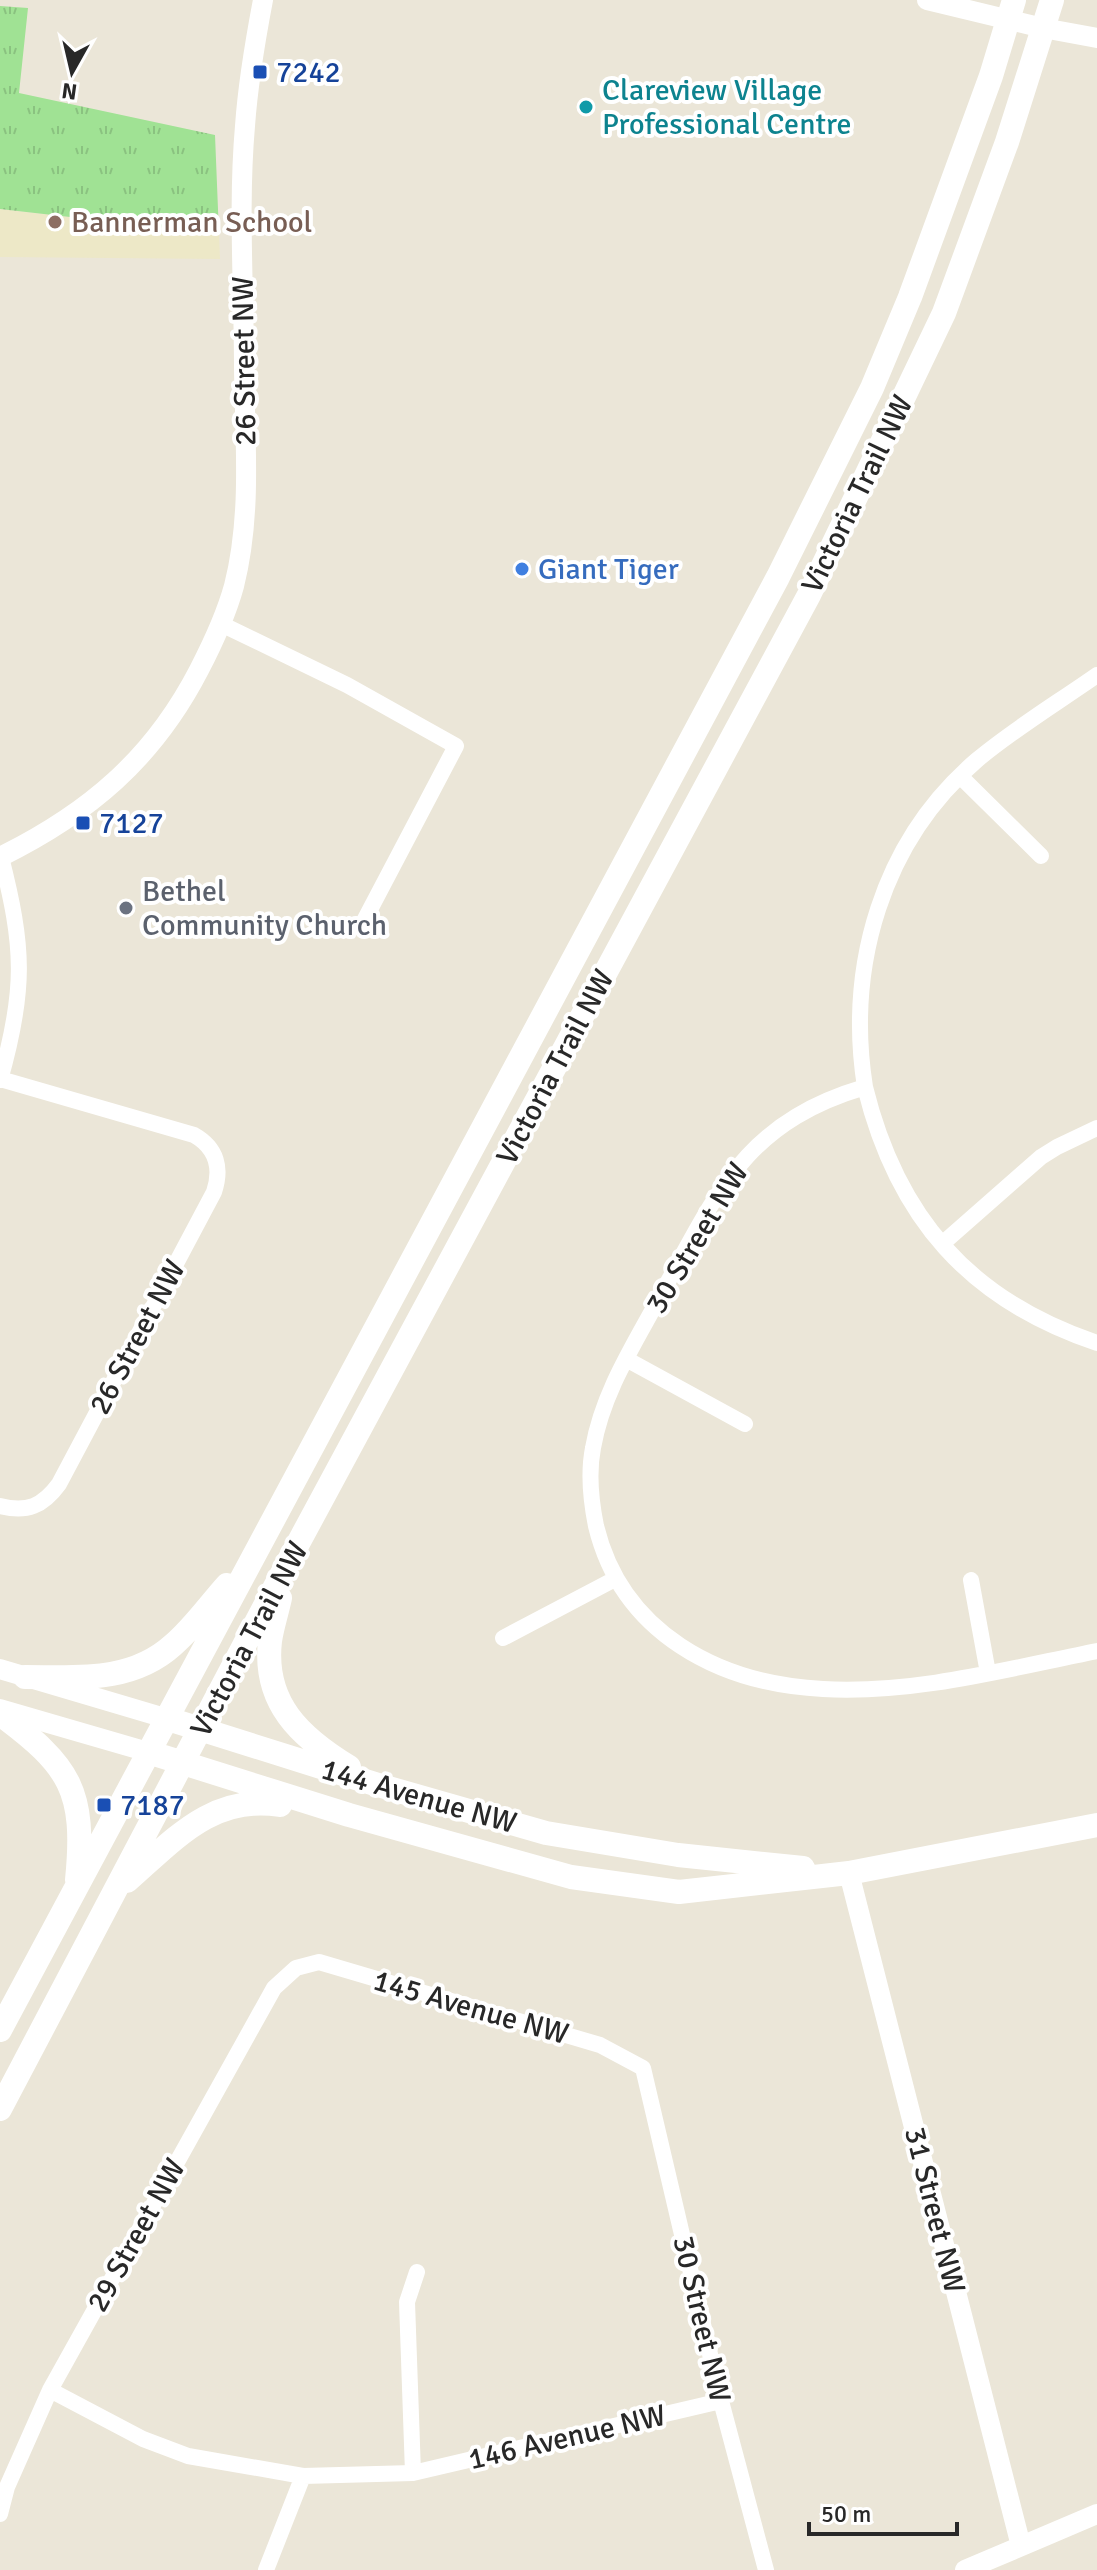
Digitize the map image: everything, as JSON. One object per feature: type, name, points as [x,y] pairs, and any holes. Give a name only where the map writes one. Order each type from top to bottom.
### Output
[{"type":"main road","name":"Victoria Trail NW","points":[[0,2109],[287,1564],[809,595],[944,313],[971,245],[1052,0]]},
{"type":"main road","name":"Victoria Trail NW","points":[[0,2030],[770,591],[872,388],[948,195],[1011,10]]},
{"type":"main road","points":[[25,1677],[116,1674],[158,1657],[189,1628],[257,1549]]},
{"type":"main road","points":[[287,1564],[270,1641],[271,1675],[278,1697],[293,1724],[316,1747],[378,1785]]},
{"type":"main road","points":[[0,1711],[52,1756],[69,1783],[78,1821],[77,1887]]},
{"type":"main road","name":"144 Avenue NW","points":[[165,1718],[378,1785],[546,1833],[678,1855],[849,1873]]},
{"type":"main road","name":"144 Avenue NW","points":[[148,1752],[349,1815],[571,1877],[679,1892],[849,1873],[1097,1825]]},
{"type":"main road","points":[[117,1891],[176,1838],[208,1815],[226,1807],[247,1802],[269,1803],[349,1815]]},
{"type":"street","name":"26 Street NW","points":[[0,857],[86,807],[152,746],[192,685],[221,624],[233,587],[247,494],[244,142],[252,63],[263,0]]},
{"type":"street","points":[[927,0],[1011,10],[1043,28],[1097,38]]},
{"type":"street","points":[[221,624],[347,685],[456,746],[364,921]]},
{"type":"street","points":[[1097,675],[994,747],[960,776],[919,825],[902,853],[876,911],[867,943],[860,1000],[859,1045],[865,1087],[892,1172],[924,1223],[985,1286],[1006,1301],[1069,1333],[1097,1343]]},
{"type":"street","points":[[960,776],[1041,856]]},
{"type":"street","points":[[0,857],[18,930],[20,959],[18,1009],[0,1080]]},
{"type":"street","name":"26 Street NW","points":[[0,1080],[194,1135],[205,1141],[217,1158],[218,1172],[214,1192],[59,1484],[36,1507],[17,1509],[0,1506]]},
{"type":"street","name":"30 Street NW","points":[[865,1087],[822,1101],[798,1114],[751,1150],[706,1213],[626,1359],[600,1416],[592,1450],[591,1473],[595,1520],[603,1551],[615,1579],[643,1616],[670,1639],[701,1659],[745,1677],[796,1688],[855,1690],[925,1685],[1097,1651]]},
{"type":"street","points":[[942,1244],[1041,1157],[1097,1128]]},
{"type":"street","points":[[626,1359],[745,1424]]},
{"type":"street","points":[[503,1638],[615,1579]]},
{"type":"street","points":[[971,1580],[988,1673]]},
{"type":"street","name":"144 Avenue NW","points":[[0,1669],[165,1718]]},
{"type":"street","name":"144 Avenue NW","points":[[0,1711],[148,1752]]},
{"type":"street","name":"31 Street NW","points":[[849,1873],[1021,2546]]},
{"type":"street","name":"145 Avenue NW","points":[[296,1968],[319,1962],[600,2045],[643,2068]]},
{"type":"street","name":"29 Street NW","points":[[0,2514],[7,2487],[50,2390],[274,1988],[296,1968]]},
{"type":"street","name":"30 Street NW","points":[[643,2068],[721,2401],[766,2570]]},
{"type":"street","points":[[413,2473],[407,2302],[417,2272]]},
{"type":"street","name":"146 Avenue NW","points":[[50,2390],[143,2439],[188,2456],[303,2476],[413,2473],[721,2401]]},
{"type":"street","points":[[266,2570],[303,2476]]},
{"type":"street","points":[[965,2570],[1097,2514]]},
{"type":"shaded area","name":"Bannerman School","points":[[0,209],[219,234],[220,259],[0,257]]},
{"type":"green space","points":[[0,6],[28,8],[19,93],[215,135],[219,234],[0,209]]},
{"type":"place","name":"7242","points":[[260,72]]},
{"type":"place","name":"Clareview Village Professional Centre","points":[[586,107]]},
{"type":"place","name":"Bannerman School","points":[[55,222]]},
{"type":"place","name":"Giant Tiger","points":[[522,569]]},
{"type":"place","name":"7127","points":[[83,823]]},
{"type":"place","name":"Bethel Community Church","points":[[126,908]]},
{"type":"place","name":"7187","points":[[104,1805]]}]
